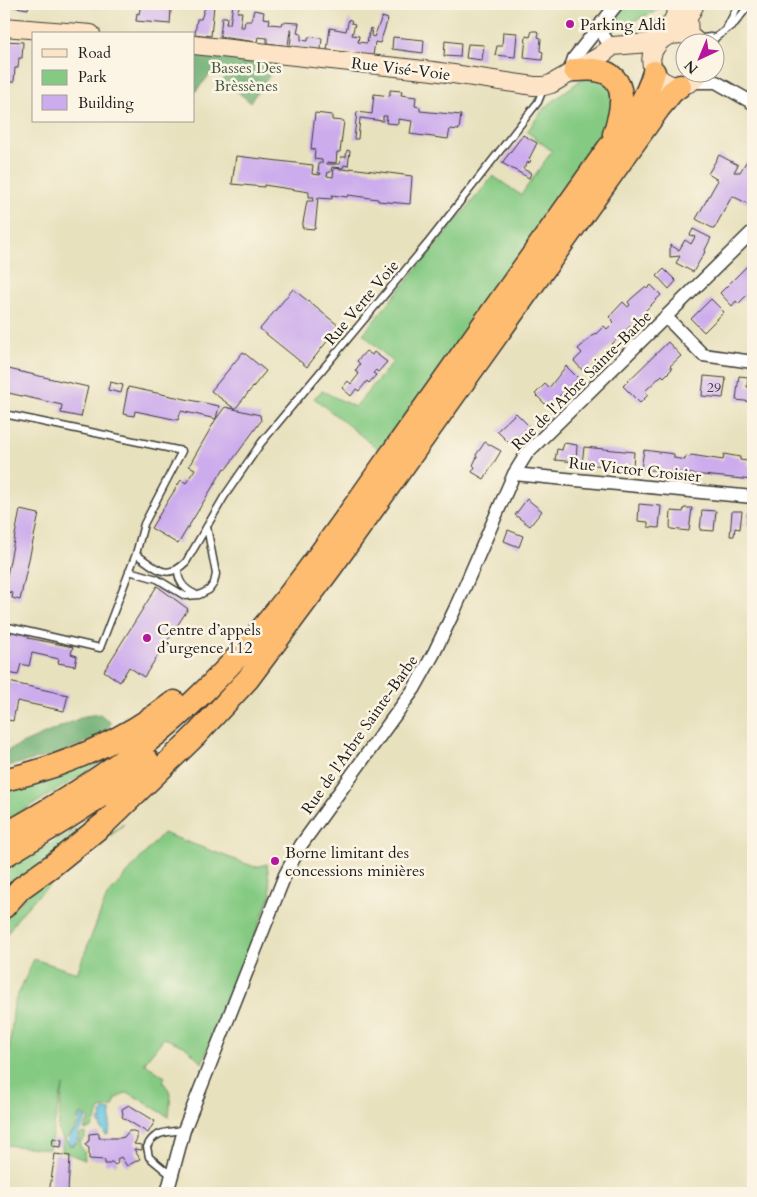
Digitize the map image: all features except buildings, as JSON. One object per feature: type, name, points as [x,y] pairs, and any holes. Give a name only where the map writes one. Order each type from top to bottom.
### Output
[{"type":"highway","points":[[4,835],[55,807],[121,763],[176,718],[225,669],[285,600],[324,549],[637,110],[647,92],[653,69]]},
{"type":"highway","points":[[572,72],[596,70],[603,72],[614,79],[619,88],[622,98],[621,110],[607,150]]},
{"type":"highway","points":[[4,907],[22,888],[53,866],[106,822],[196,736],[248,679],[332,566],[660,108],[672,92],[688,82]]},
{"type":"highway","points":[[4,856],[118,785],[172,742],[271,646]]},
{"type":"highway","points":[[4,780],[40,771],[103,747],[134,730],[162,712],[201,682],[225,669]]},
{"type":"street","points":[[572,72],[574,58],[617,4]]},
{"type":"street","points":[[653,69],[653,52],[655,47],[663,38],[681,4]]},
{"type":"street","points":[[692,32],[688,18],[696,4]]},
{"type":"street","points":[[602,22],[603,35],[609,44],[607,51]]},
{"type":"street","points":[[4,27],[66,32]]},
{"type":"street","points":[[544,86],[607,51],[648,43],[674,35]]},
{"type":"street","name":"Rue Visé-Voie","points":[[195,45],[433,71],[544,86]]},
{"type":"street","points":[[607,51],[634,55],[646,60],[664,83],[674,82]]},
{"type":"street","points":[[722,82],[753,103]]},
{"type":"street","name":"Rue de l'Arbre Sainte-Barbe","points":[[167,1193],[184,1130],[285,875],[301,845],[414,689],[455,609],[514,474],[527,453],[753,231]]},
{"type":"street","points":[[666,317],[703,356],[753,362]]},
{"type":"street","name":"Rue Victor Croisier","points":[[514,474],[753,497]]},
{"type":"lane","points":[[724,32],[739,4]]},
{"type":"lane","points":[[724,32],[735,23],[750,4]]},
{"type":"lane","name":"Rue Verte Voie","points":[[178,570],[186,562],[224,497],[261,443],[427,244],[538,102],[544,86]]},
{"type":"lane","points":[[4,414],[182,452],[144,524],[130,571],[100,648],[4,626]]},
{"type":"lane","points":[[130,571],[157,580],[185,596],[199,595],[209,590],[214,584],[216,574],[207,527]]},
{"type":"lane","points":[[136,554],[159,570],[170,572],[178,570],[178,578],[182,585],[188,591],[199,595]]},
{"type":"lane","points":[[172,1176],[150,1157],[146,1147],[149,1141],[158,1134],[184,1130]]},
{"type":"green space","points":[[627,4],[666,4],[654,12],[614,30],[612,28],[616,17]]},
{"type":"green space","points":[[669,15],[664,24],[653,35],[640,38],[614,39]]},
{"type":"green space","name":"Basses Des Brèssènes","points":[[195,52],[279,63],[250,102],[223,80],[229,73],[218,65],[196,91]]},
{"type":"green space","points":[[587,75],[611,84],[615,111],[591,157],[383,453],[314,398],[322,391],[355,407],[393,362],[363,334],[493,176],[521,195],[552,151],[527,132],[544,108]]},
{"type":"green space","points":[[100,714],[111,723],[103,735],[55,755],[4,767],[4,752],[85,716]]},
{"type":"green space","points":[[125,744],[66,785],[4,821],[4,787]]},
{"type":"green space","points":[[92,820],[4,899],[4,869]]},
{"type":"green space","points":[[124,824],[43,891],[15,922],[4,939],[4,921],[35,887]]},
{"type":"green space","points":[[163,833],[255,867],[267,864],[271,895],[202,1063],[186,1047],[164,1038],[144,1063],[165,1077],[163,1082],[171,1093],[169,1117],[131,1094],[125,1093],[116,1099],[113,1107],[100,1109],[92,1128],[84,1130],[89,1119],[84,1114],[80,1115],[77,1119],[76,1128],[65,1139],[70,1146],[79,1141],[80,1134],[85,1133],[85,1138],[81,1141],[80,1146],[84,1151],[85,1160],[62,1151],[63,1139],[58,1129],[63,1086],[49,1149],[4,1145],[4,1107],[14,1003],[34,959],[77,973],[107,896]]},
{"type":"water","points":[[104,1110],[111,1113],[109,1134],[106,1135],[101,1128],[102,1123],[100,1125],[98,1122],[100,1119],[102,1121],[101,1114]]},
{"type":"water","points":[[81,1116],[86,1117],[84,1125],[78,1133],[77,1141],[70,1145],[68,1142],[69,1137],[80,1125],[79,1119]]},
{"type":"place","name":"Parking Aldi","points":[[570,24]]},
{"type":"place","name":"Centre d’appels d’urgence 112","points":[[147,638]]},
{"type":"place","name":"Borne limitant des concessions minières","points":[[275,861]]}]
